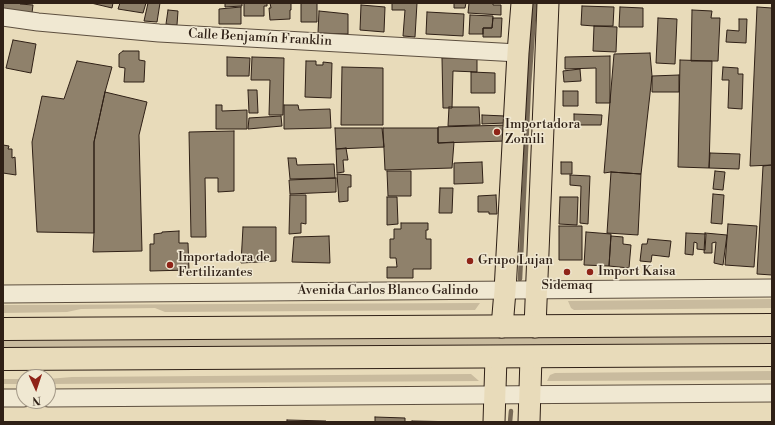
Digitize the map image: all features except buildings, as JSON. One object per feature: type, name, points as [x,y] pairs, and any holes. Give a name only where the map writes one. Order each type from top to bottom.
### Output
[{"type":"highway","points":[[3,329],[772,325]]},
{"type":"highway","points":[[3,359],[772,355]]},
{"type":"main road","points":[[502,327],[522,3]]},
{"type":"main road","points":[[535,327],[548,3]]},
{"type":"main road","points":[[494,422],[496,357]]},
{"type":"main road","points":[[529,422],[531,357]]},
{"type":"street","name":"Calle Benjamín Franklin","points":[[3,18],[159,33],[518,53]]},
{"type":"street","name":"Avenida Carlos Blanco Galindo","points":[[3,294],[772,288]]},
{"type":"street","points":[[56,398],[772,393]]},
{"type":"street","points":[[3,398],[16,398]]},
{"type":"shaded area","points":[[772,299],[772,308],[574,310],[571,308],[568,301]]},
{"type":"shaded area","points":[[480,303],[475,310],[165,312],[155,308],[81,309],[67,312],[3,313],[3,305]]},
{"type":"shaded area","points":[[772,336],[772,343],[3,348],[3,341]]},
{"type":"shaded area","points":[[772,371],[772,380],[547,381],[550,375],[555,373]]},
{"type":"shaded area","points":[[471,374],[479,381],[56,384],[56,378]]},
{"type":"shaded area","points":[[3,379],[16,379],[16,384],[3,384]]},
{"type":"waterway","points":[[520,279],[529,85],[535,3]]},
{"type":"waterway","points":[[510,422],[511,411]]},
{"type":"place","name":"Importadora Zomili","points":[[497,132]]},
{"type":"place","name":"Grupo Lujan","points":[[470,261]]},
{"type":"place","name":"Importadora de Fertilizantes","points":[[170,265]]},
{"type":"place","name":"Sidemaq","points":[[567,272]]},
{"type":"place","name":"Import Kaisa","points":[[590,272]]}]
